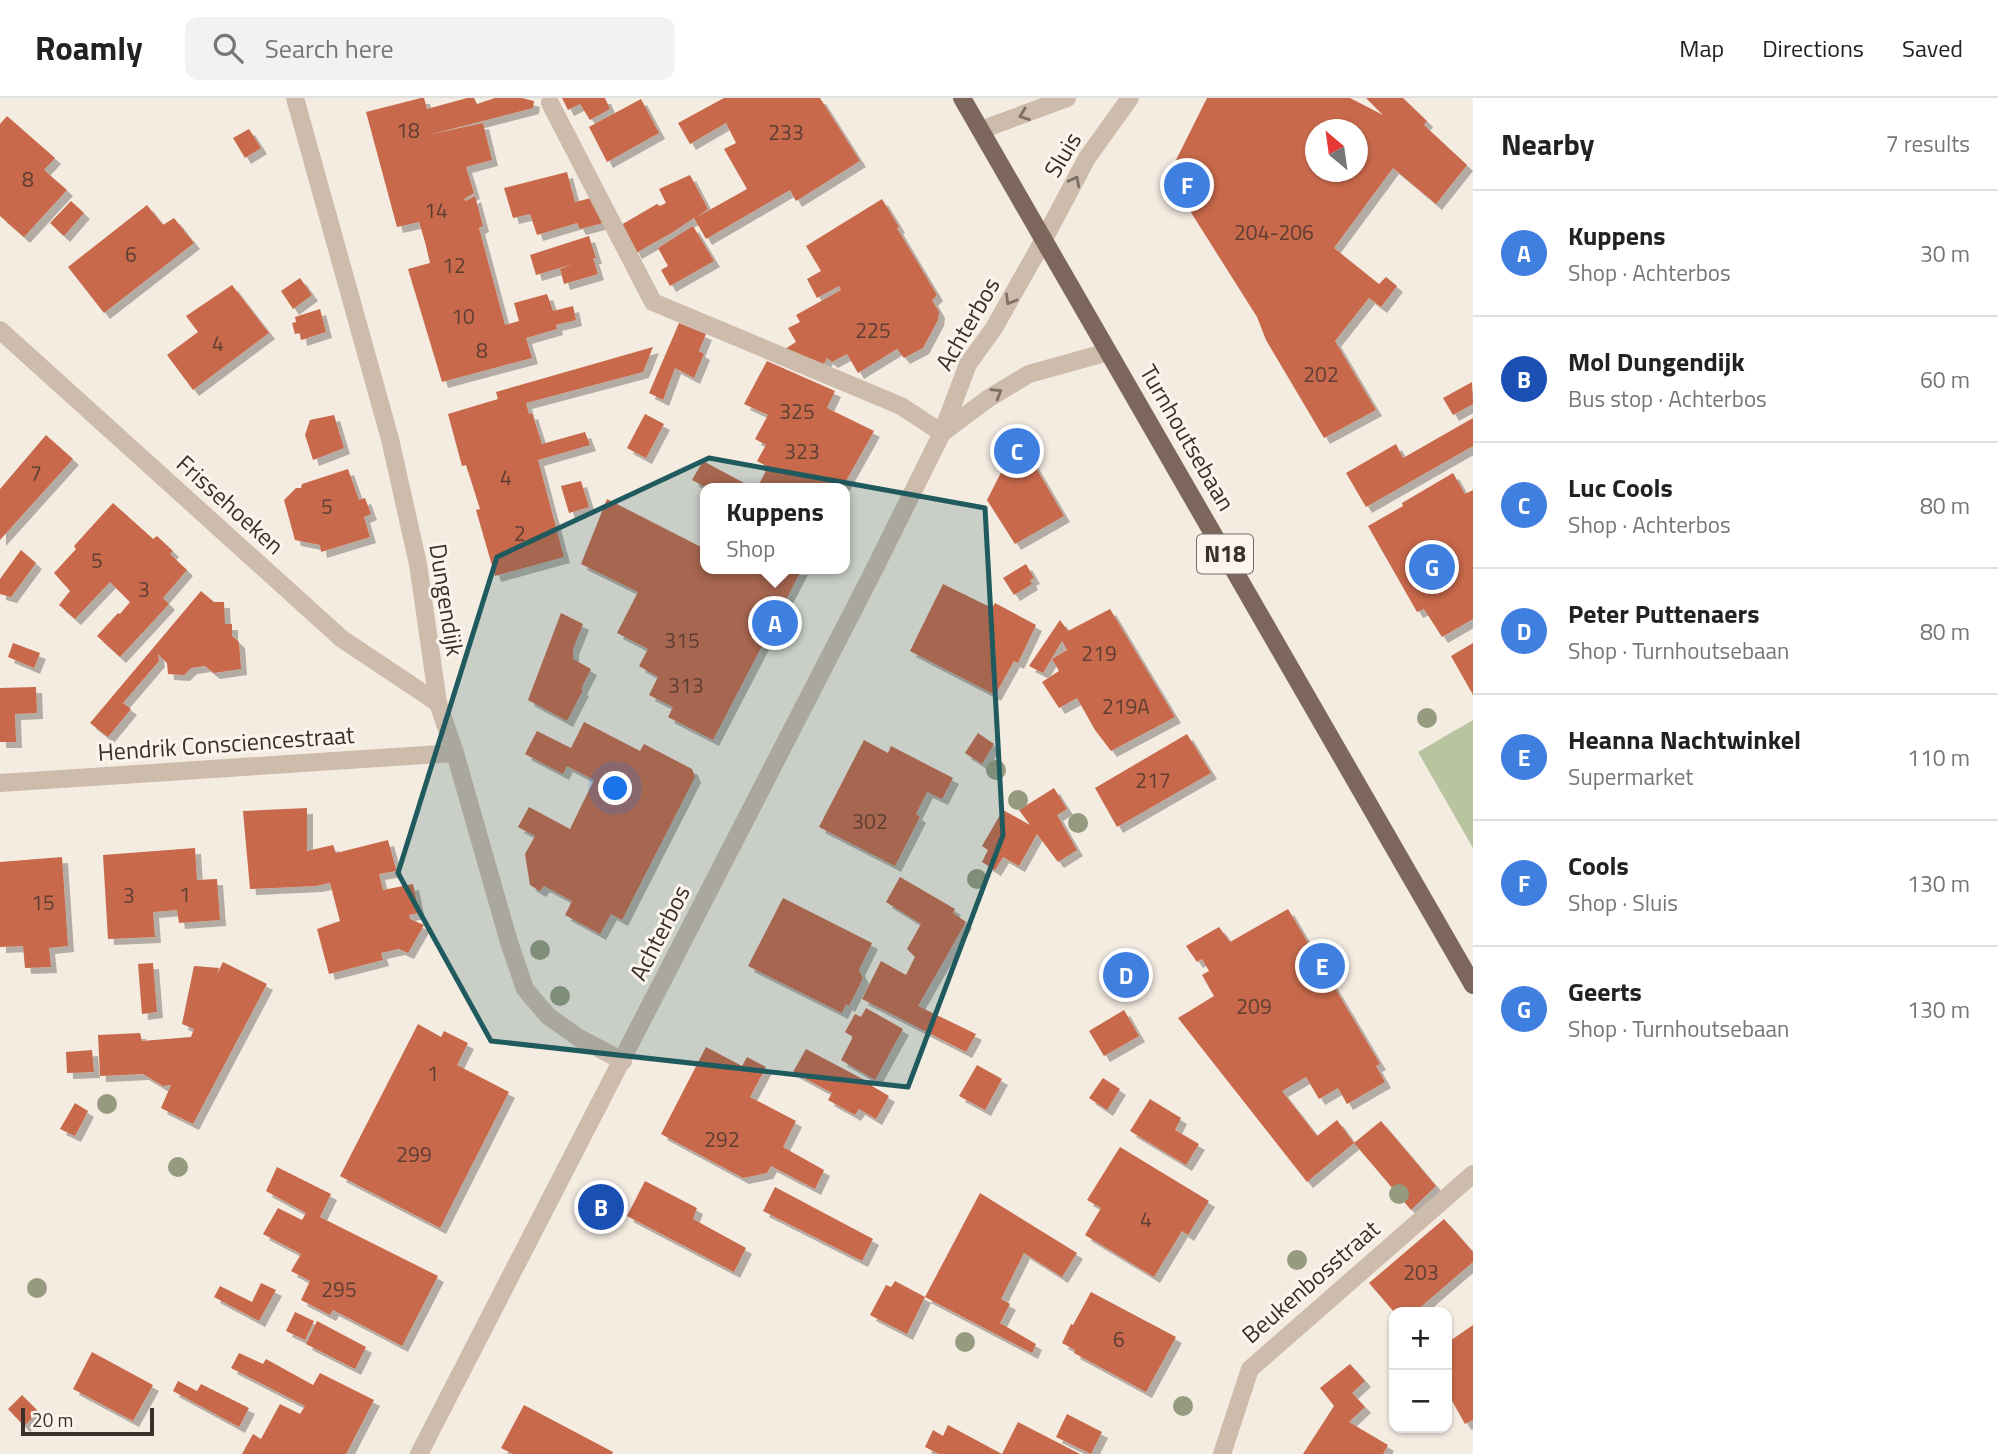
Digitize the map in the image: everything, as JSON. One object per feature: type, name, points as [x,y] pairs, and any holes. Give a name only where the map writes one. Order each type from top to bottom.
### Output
[{"type":"main road","name":"Turnhoutsebaan","points":[[962,98],[1473,985]]},
{"type":"street","name":"Dungendijk","points":[[295,98],[390,439],[418,564],[438,702],[525,989],[548,1016],[579,1038],[623,1061]]},
{"type":"street","name":"Sluis","points":[[981,130],[1067,98]]},
{"type":"street","name":"Sluis","points":[[1044,241],[1087,158],[1130,98]]},
{"type":"street","points":[[550,103],[653,302],[901,406],[942,433]]},
{"type":"street","name":"Achterbos","points":[[419,1454],[623,1061],[942,433],[968,365],[994,328],[1044,241]]},
{"type":"street","name":"Frissehoeken","points":[[0,330],[342,639],[438,702]]},
{"type":"street","name":"Achterbos","points":[[942,433],[989,398],[1030,374],[1108,352]]},
{"type":"street","name":"Hendrik Consciencestraat","points":[[0,783],[455,753]]},
{"type":"street","name":"Beukenbosstraat","points":[[1222,1454],[1250,1368],[1473,1174]]},
{"type":"highlighted area","points":[[709,458],[985,508],[1003,835],[908,1087],[491,1041],[398,873],[497,557]]},
{"type":"green space","points":[[1473,720],[1473,848],[1418,752]]},
{"type":"building","points":[[424,98],[427,109],[467,98],[474,98],[477,104],[495,98],[534,101],[533,108],[428,135],[483,123],[492,160],[466,167],[474,193],[464,199],[466,201],[475,196],[483,226],[479,228],[505,325],[519,321],[514,303],[547,294],[553,311],[573,306],[576,320],[526,338],[532,358],[442,382],[408,269],[430,263],[425,242],[419,222],[397,227],[366,112]]},
{"type":"building","points":[[562,98],[605,98],[610,109],[590,120],[580,104],[568,110]]},
{"type":"building","points":[[724,98],[820,98],[860,161],[796,201],[790,190],[706,239],[694,218],[636,253],[621,225],[657,204],[660,206],[666,203],[659,189],[690,175],[708,209],[697,217],[747,189],[724,149],[736,143],[726,123],[690,144],[678,123]]},
{"type":"building","points":[[1207,98],[1350,98],[1383,115],[1366,98],[1403,98],[1427,121],[1424,125],[1467,165],[1436,204],[1393,168],[1334,248],[1379,284],[1386,277],[1397,286],[1381,307],[1369,298],[1335,341],[1376,410],[1324,438],[1266,340],[1257,317],[1168,176]]},
{"type":"building","points":[[641,99],[659,133],[607,162],[589,127]]},
{"type":"building","points":[[7,116],[55,158],[44,170],[67,190],[24,237],[0,216],[0,124]]},
{"type":"building","points":[[249,129],[261,148],[245,158],[233,138]]},
{"type":"building","points":[[567,172],[575,202],[591,198],[603,223],[580,229],[577,223],[537,235],[530,214],[513,218],[504,188]]},
{"type":"building","points":[[882,199],[937,295],[932,300],[939,312],[938,320],[923,348],[904,358],[897,349],[858,373],[847,354],[832,362],[827,358],[824,364],[785,349],[796,342],[788,328],[800,322],[796,315],[841,290],[839,286],[817,298],[807,279],[821,271],[806,246]]},
{"type":"building","points":[[71,201],[84,213],[64,236],[50,223]]},
{"type":"building","points":[[147,205],[163,225],[174,218],[194,243],[104,313],[68,267]]},
{"type":"building","points":[[693,226],[714,261],[670,286],[661,270],[668,266],[658,248]]},
{"type":"building","points":[[589,236],[598,274],[564,284],[560,269],[573,264],[536,275],[530,255]]},
{"type":"building","points":[[300,278],[312,295],[293,309],[281,291]]},
{"type":"building","points":[[232,285],[269,333],[193,390],[167,355],[198,332],[186,316]]},
{"type":"building","points":[[320,309],[326,332],[301,340],[300,333],[295,334],[292,323],[296,322],[295,317]]},
{"type":"building","points":[[679,323],[706,334],[699,351],[704,354],[694,378],[675,368],[663,400],[649,393]]},
{"type":"building","points":[[653,347],[643,372],[526,403],[542,444],[585,432],[590,445],[538,460],[564,557],[495,576],[476,510],[480,509],[466,465],[462,466],[448,414],[498,399],[496,392]]},
{"type":"building","points":[[767,361],[835,391],[827,408],[874,431],[845,483],[760,483],[768,467],[757,461],[766,445],[755,439],[768,415],[744,404]]},
{"type":"building","points":[[1472,382],[1473,404],[1453,415],[1443,398]]},
{"type":"building","points":[[645,414],[664,424],[646,458],[627,448]]},
{"type":"building","points":[[334,415],[344,448],[313,460],[305,435],[310,420]]},
{"type":"building","points":[[1473,418],[1473,446],[1366,507],[1346,473],[1396,444],[1403,458]]},
{"type":"building","points":[[46,435],[73,459],[0,540],[0,489]]},
{"type":"building","points":[[1025,449],[1064,516],[1015,544],[987,500],[1012,451]]},
{"type":"building","points":[[703,461],[744,483],[700,484],[692,480]]},
{"type":"building","points":[[348,469],[359,500],[365,498],[371,514],[364,517],[370,537],[321,552],[320,545],[295,540],[284,500],[296,488],[301,488],[302,484]]},
{"type":"building","points":[[1453,473],[1465,494],[1473,490],[1473,619],[1442,637],[1424,609],[1417,612],[1368,526]]},
{"type":"building","points":[[581,481],[589,507],[569,513],[561,486]]},
{"type":"building","points":[[607,499],[700,546],[700,574],[799,574],[713,740],[668,717],[673,707],[649,695],[658,677],[639,666],[648,649],[617,633],[638,592],[581,564]]},
{"type":"building","points":[[113,503],[153,539],[157,536],[173,551],[170,554],[187,570],[163,598],[169,604],[120,657],[97,636],[130,602],[110,582],[75,619],[59,605],[70,591],[54,573],[76,549],[74,546]]},
{"type":"building","points":[[21,550],[36,563],[11,597],[0,594],[0,579]]},
{"type":"building","points":[[1026,564],[1034,578],[1030,580],[1032,584],[1014,595],[1003,578]]},
{"type":"building","points":[[943,584],[992,608],[995,603],[1036,625],[1018,663],[1014,661],[995,695],[910,651]]},
{"type":"building","points":[[201,591],[214,602],[224,602],[225,624],[232,624],[232,636],[239,642],[241,669],[214,673],[205,666],[191,668],[184,675],[168,674],[167,663],[158,654],[159,661],[123,703],[131,709],[108,737],[90,723]]},
{"type":"building","points":[[1110,609],[1175,717],[1111,751],[1095,730],[1077,698],[1059,708],[1042,682],[1059,671],[1052,659],[1067,650],[1062,641],[1043,673],[1029,666],[1060,620],[1068,631]]},
{"type":"building","points":[[561,613],[583,624],[573,649],[573,659],[591,669],[567,721],[528,700]]},
{"type":"building","points":[[13,643],[40,653],[34,668],[8,657]]},
{"type":"building","points":[[1473,643],[1473,695],[1451,656]]},
{"type":"building","points":[[36,687],[37,713],[15,714],[16,742],[0,742],[0,688]]},
{"type":"building","points":[[584,722],[640,751],[644,744],[692,769],[695,777],[622,920],[611,914],[600,934],[565,915],[572,901],[544,886],[540,891],[530,885],[525,854],[535,836],[518,827],[529,807],[570,829],[594,780],[567,766],[563,774],[525,754],[537,731],[571,748]]},
{"type":"building","points":[[978,733],[994,744],[982,764],[965,753]]},
{"type":"building","points":[[1187,734],[1211,773],[1117,827],[1095,788]]},
{"type":"building","points":[[864,740],[888,753],[891,746],[953,778],[942,799],[927,792],[916,814],[920,817],[895,866],[819,827]]},
{"type":"building","points":[[1054,788],[1067,809],[1057,815],[1077,850],[1058,862],[1037,834],[1019,866],[1003,857],[995,870],[982,862],[988,850],[982,846],[1003,810],[1030,825],[1019,810]]},
{"type":"building","points":[[307,808],[307,851],[333,845],[336,853],[388,840],[396,871],[379,874],[383,890],[413,884],[419,913],[409,915],[410,919],[424,925],[408,953],[399,949],[381,953],[383,960],[329,974],[317,929],[340,921],[330,883],[250,889],[243,811]]},
{"type":"building","points":[[195,848],[197,880],[217,879],[220,920],[179,923],[177,910],[153,912],[155,937],[108,939],[103,855]]},
{"type":"building","points":[[62,857],[68,946],[49,948],[51,967],[25,968],[23,946],[0,947],[0,862]]},
{"type":"building","points":[[900,877],[955,909],[953,913],[966,922],[918,1006],[976,1034],[966,1052],[862,999],[881,961],[906,975],[915,957],[907,949],[921,924],[886,902]]},
{"type":"building","points":[[783,898],[872,943],[859,970],[863,978],[849,1006],[846,1004],[842,1013],[748,966]]},
{"type":"building","points":[[1288,909],[1380,1064],[1376,1066],[1385,1082],[1347,1104],[1338,1088],[1319,1099],[1306,1077],[1282,1091],[1317,1136],[1337,1120],[1354,1143],[1307,1182],[1178,1018],[1214,996],[1202,975],[1209,971],[1202,959],[1197,962],[1186,946],[1219,927],[1230,942]]},
{"type":"building","points":[[223,962],[267,984],[193,1124],[161,1108],[171,1085],[163,1086],[143,1074],[100,1076],[98,1035],[140,1033],[142,1041],[191,1037],[194,1029],[182,1024],[194,966],[219,968],[217,974]]},
{"type":"building","points":[[153,963],[157,1012],[142,1014],[138,964]]},
{"type":"building","points":[[866,1008],[903,1029],[875,1080],[841,1060],[853,1037],[845,1032],[855,1014],[861,1017]]},
{"type":"building","points":[[1124,1010],[1139,1036],[1104,1056],[1089,1031]]},
{"type":"building","points":[[418,1024],[441,1037],[444,1031],[468,1043],[457,1065],[509,1092],[440,1228],[340,1176]]},
{"type":"building","points":[[706,1047],[742,1066],[747,1057],[766,1067],[750,1097],[796,1121],[783,1147],[824,1170],[815,1189],[771,1166],[767,1173],[743,1178],[661,1134]]},
{"type":"building","points":[[806,1049],[889,1096],[876,1119],[859,1109],[855,1115],[828,1100],[832,1093],[793,1072]]},
{"type":"building","points":[[92,1050],[94,1072],[67,1073],[66,1052]]},
{"type":"building","points":[[977,1065],[1002,1079],[985,1110],[959,1096]]},
{"type":"building","points":[[1103,1078],[1120,1089],[1107,1110],[1089,1098]]},
{"type":"building","points":[[1150,1099],[1181,1118],[1175,1130],[1199,1144],[1186,1165],[1130,1131]]},
{"type":"building","points":[[75,1103],[88,1111],[75,1136],[60,1129]]},
{"type":"building","points":[[1381,1121],[1436,1186],[1411,1210],[1354,1143]]},
{"type":"building","points":[[1120,1147],[1209,1201],[1188,1235],[1182,1231],[1154,1277],[1085,1235],[1101,1208],[1087,1200]]},
{"type":"building","points":[[277,1167],[331,1194],[320,1217],[438,1276],[402,1346],[333,1310],[330,1315],[301,1300],[310,1281],[291,1271],[301,1254],[263,1234],[278,1208],[302,1220],[306,1213],[266,1191]]},
{"type":"building","points":[[645,1181],[697,1208],[693,1219],[746,1248],[734,1272],[627,1216]]},
{"type":"building","points":[[775,1187],[873,1239],[862,1261],[763,1211]]},
{"type":"building","points":[[980,1193],[1077,1253],[1062,1277],[1024,1253],[1001,1299],[1010,1304],[1000,1323],[1036,1344],[1032,1353],[925,1297]]},
{"type":"building","points":[[1444,1219],[1473,1252],[1473,1262],[1421,1307],[1390,1307],[1369,1283]]},
{"type":"building","points":[[895,1281],[925,1297],[907,1334],[870,1315],[886,1285],[891,1287]]},
{"type":"building","points":[[261,1283],[276,1290],[259,1321],[214,1297],[220,1286],[252,1302]]},
{"type":"building","points":[[1091,1292],[1176,1337],[1146,1392],[1074,1353],[1075,1350],[1062,1343]]},
{"type":"building","points":[[295,1312],[314,1321],[305,1340],[286,1331]]},
{"type":"building","points":[[317,1321],[366,1347],[355,1369],[306,1344]]},
{"type":"building","points":[[1473,1325],[1473,1420],[1465,1424],[1452,1401],[1452,1340]]},
{"type":"building","points":[[92,1352],[153,1385],[133,1421],[73,1389]]},
{"type":"building","points":[[239,1353],[263,1364],[266,1359],[313,1385],[320,1373],[374,1400],[346,1454],[242,1454],[253,1434],[261,1439],[280,1404],[300,1414],[305,1406],[231,1368]]},
{"type":"building","points":[[1350,1364],[1365,1381],[1352,1393],[1365,1407],[1349,1422],[1388,1445],[1383,1454],[1303,1454],[1334,1406],[1320,1388]]},
{"type":"building","points":[[178,1381],[197,1391],[201,1384],[249,1408],[239,1427],[173,1391]]},
{"type":"building","points":[[22,1395],[39,1412],[24,1426],[8,1409]]},
{"type":"building","points":[[524,1405],[613,1452],[612,1454],[513,1454],[501,1448]]},
{"type":"building","points":[[1067,1414],[1102,1432],[1091,1454],[1056,1437]]},
{"type":"building","points":[[1018,1422],[1080,1454],[1002,1454]]},
{"type":"building","points":[[948,1425],[1002,1454],[939,1454],[925,1447],[933,1430],[943,1436]]},
{"type":"place","name":"Cools","points":[[1187,185]]},
{"type":"place","name":"Luc Cools","points":[[1017,451]]},
{"type":"place","name":"Geerts","points":[[1432,567]]},
{"type":"place","name":"Kuppens","points":[[775,623]]},
{"type":"place","name":"Heanna Nachtwinkel","points":[[1322,966]]},
{"type":"place","name":"Peter Puttenaers","points":[[1126,975]]},
{"type":"place","name":"Mol Dungendijk","points":[[601,1207]]}]
